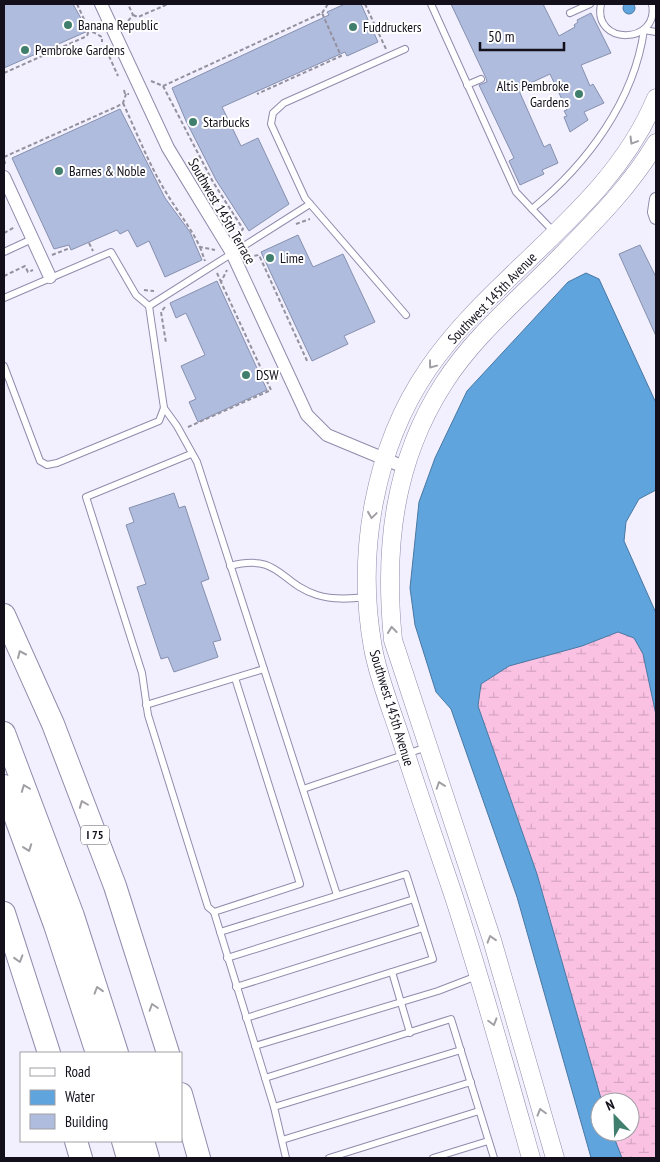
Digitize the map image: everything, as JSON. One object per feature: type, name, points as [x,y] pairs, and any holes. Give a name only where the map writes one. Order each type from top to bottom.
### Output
[{"type":"highway","name":"I 75","points":[[4,615],[53,724],[115,886],[168,1052]]},
{"type":"highway","points":[[4,733],[73,916],[117,1052]]},
{"type":"highway","points":[[4,786],[55,925],[97,1052]]},
{"type":"highway","points":[[4,913],[49,1052]]},
{"type":"highway","points":[[182,1098],[198,1158]]},
{"type":"highway","points":[[76,1142],[81,1158]]},
{"type":"highway","points":[[123,1142],[128,1158]]},
{"type":"highway","points":[[144,1142],[148,1158]]},
{"type":"street","name":"Southwest 145th Terrace","points":[[101,4],[168,148],[232,253],[307,415],[327,435],[404,467]]},
{"type":"street","name":"Southwest 145th Avenue","points":[[531,1158],[479,975],[373,649],[367,566],[372,511],[384,460],[402,416],[428,369],[466,322],[595,193],[627,152],[656,98]]},
{"type":"street","name":"Southwest 145th Avenue","points":[[555,1158],[500,969],[393,640],[389,600],[389,558],[393,518],[404,467],[420,426],[444,382],[483,334],[609,207],[644,164],[656,143]]},
{"type":"street","points":[[4,177],[50,277]]},
{"type":"street","points":[[656,199],[654,212],[656,218]]},
{"type":"street","points":[[479,975],[500,969]]},
{"type":"lane","points":[[430,4],[516,192],[554,233]]},
{"type":"lane","points":[[570,13],[590,4]]},
{"type":"lane","points":[[601,4],[601,17],[611,31],[628,36],[644,30],[656,32]]},
{"type":"lane","points":[[532,209],[582,161],[606,128],[627,88],[640,54],[644,30],[652,15],[652,4]]},
{"type":"lane","points":[[404,49],[284,102],[273,113],[271,124],[301,191],[310,204],[328,222],[406,315]]},
{"type":"lane","points":[[467,85],[481,79]]},
{"type":"lane","points":[[149,306],[310,204]]},
{"type":"lane","points":[[4,252],[32,239]]},
{"type":"lane","points":[[4,298],[111,252],[136,295],[149,306],[164,408],[159,421],[57,463],[47,465],[40,461],[4,366]]},
{"type":"lane","points":[[164,408],[178,426],[191,454],[197,462],[337,895]]},
{"type":"lane","points":[[191,454],[86,497],[142,673],[146,705],[208,908],[214,912],[274,1107],[286,1158]]},
{"type":"lane","points":[[230,566],[253,562],[263,563],[272,566],[315,595],[340,599],[368,597]]},
{"type":"lane","points":[[146,705],[264,669]]},
{"type":"lane","points":[[214,912],[300,884],[235,678]]},
{"type":"lane","points":[[303,789],[427,747]]},
{"type":"lane","points":[[220,932],[406,874],[433,959],[246,1018]]},
{"type":"lane","points":[[227,958],[414,899]]},
{"type":"lane","points":[[236,987],[423,928]]},
{"type":"lane","points":[[392,972],[410,1033]]},
{"type":"lane","points":[[255,1046],[401,1002],[464,982],[479,975]]},
{"type":"lane","points":[[265,1078],[451,1019],[494,1158]]},
{"type":"lane","points":[[274,1107],[461,1050]]},
{"type":"lane","points":[[282,1140],[470,1082]]},
{"type":"lane","points":[[329,1158],[479,1111]]},
{"type":"lane","points":[[433,1158],[488,1141]]},
{"type":"path","points":[[77,4],[89,30],[102,37],[102,42]]},
{"type":"path","points":[[128,4],[133,15],[138,17],[168,4]]},
{"type":"path","points":[[163,86],[322,13],[328,4]]},
{"type":"path","points":[[365,4],[388,56]]},
{"type":"path","points":[[257,94],[341,56],[322,13]]},
{"type":"path","points":[[122,27],[127,24],[133,15]]},
{"type":"path","points":[[127,24],[129,30]]},
{"type":"path","points":[[4,73],[87,36],[89,30]]},
{"type":"path","points":[[109,56],[118,76]]},
{"type":"path","points":[[151,81],[163,86],[213,182],[243,228],[235,238]]},
{"type":"path","points":[[124,90],[126,94],[123,103],[152,167],[167,194],[192,231],[206,260],[199,265]]},
{"type":"path","points":[[126,94],[131,92]]},
{"type":"path","points":[[4,157],[123,103]]},
{"type":"path","points":[[256,247],[308,363]]},
{"type":"path","points":[[200,248],[215,250]]},
{"type":"path","points":[[247,257],[259,255]]},
{"type":"path","points":[[4,276],[25,266],[28,272],[35,269]]},
{"type":"path","points":[[221,282],[227,270]]},
{"type":"path","points":[[188,427],[271,390],[259,368],[217,273],[209,278]]},
{"type":"path","points":[[142,289],[154,292],[163,288]]},
{"type":"path","points":[[166,343],[161,312],[167,304]]},
{"type":"green space","points":[[618,632],[634,638],[643,654],[656,715],[656,1158],[622,1158],[616,1142],[640,1142],[640,1092],[599,1092],[537,874],[478,706],[481,684],[509,666],[582,646]]},
{"type":"water","points":[[627,2],[631,2],[635,8],[631,14],[627,14],[623,10],[623,6]]},
{"type":"water","points":[[586,273],[599,279],[656,403],[656,490],[639,499],[626,522],[624,541],[656,613],[656,715],[643,654],[634,638],[618,632],[582,646],[509,666],[481,684],[478,706],[537,874],[599,1092],[590,1092],[590,1142],[616,1142],[622,1158],[591,1158],[517,897],[451,709],[436,692],[415,625],[410,588],[419,502],[435,458],[467,391],[568,282]]},
{"type":"building","name":"Pembroke Gardens","points":[[4,4],[73,4],[88,31],[4,68]]},
{"type":"building","points":[[345,4],[361,4],[378,42],[347,56],[345,52],[222,107],[241,146],[258,138],[289,204],[249,231],[216,180],[186,121],[172,88],[329,15],[327,12]]},
{"type":"building","name":"Altis Pembroke Gardens","points":[[451,4],[543,4],[559,36],[575,27],[574,25],[578,22],[577,20],[591,13],[611,53],[581,65],[590,86],[593,84],[604,103],[584,112],[588,120],[570,132],[564,117],[567,116],[564,111],[567,110],[550,74],[522,87],[520,93],[544,147],[550,144],[558,163],[542,170],[544,174],[520,185],[509,161],[514,158],[479,85],[487,82],[486,78]]},
{"type":"building","points":[[120,109],[165,198],[190,232],[202,260],[165,277],[149,241],[137,247],[128,230],[120,234],[117,230],[71,250],[69,245],[54,249],[12,158]]},
{"type":"building","points":[[298,235],[313,267],[343,254],[375,322],[344,336],[348,344],[312,361],[261,252]]},
{"type":"building","points":[[640,245],[656,277],[656,336],[619,254]]},
{"type":"building","points":[[217,281],[267,390],[198,422],[189,402],[196,399],[181,366],[205,355],[186,313],[176,318],[170,303]]},
{"type":"building","points":[[174,493],[179,508],[185,506],[209,579],[201,582],[221,640],[213,642],[218,657],[174,672],[168,657],[161,659],[137,587],[146,584],[126,525],[134,522],[129,508]]},
{"type":"place","name":"Banana Republic","points":[[68,25]]},
{"type":"place","name":"Fuddruckers","points":[[353,27]]},
{"type":"place","name":"Pembroke Gardens","points":[[25,50]]},
{"type":"place","name":"Altis Pembroke Gardens","points":[[579,94]]},
{"type":"place","name":"Starbucks","points":[[193,122]]},
{"type":"place","name":"Barnes & Noble","points":[[59,171]]},
{"type":"place","name":"Lime","points":[[270,258]]},
{"type":"place","name":"DSW","points":[[246,375]]}]
